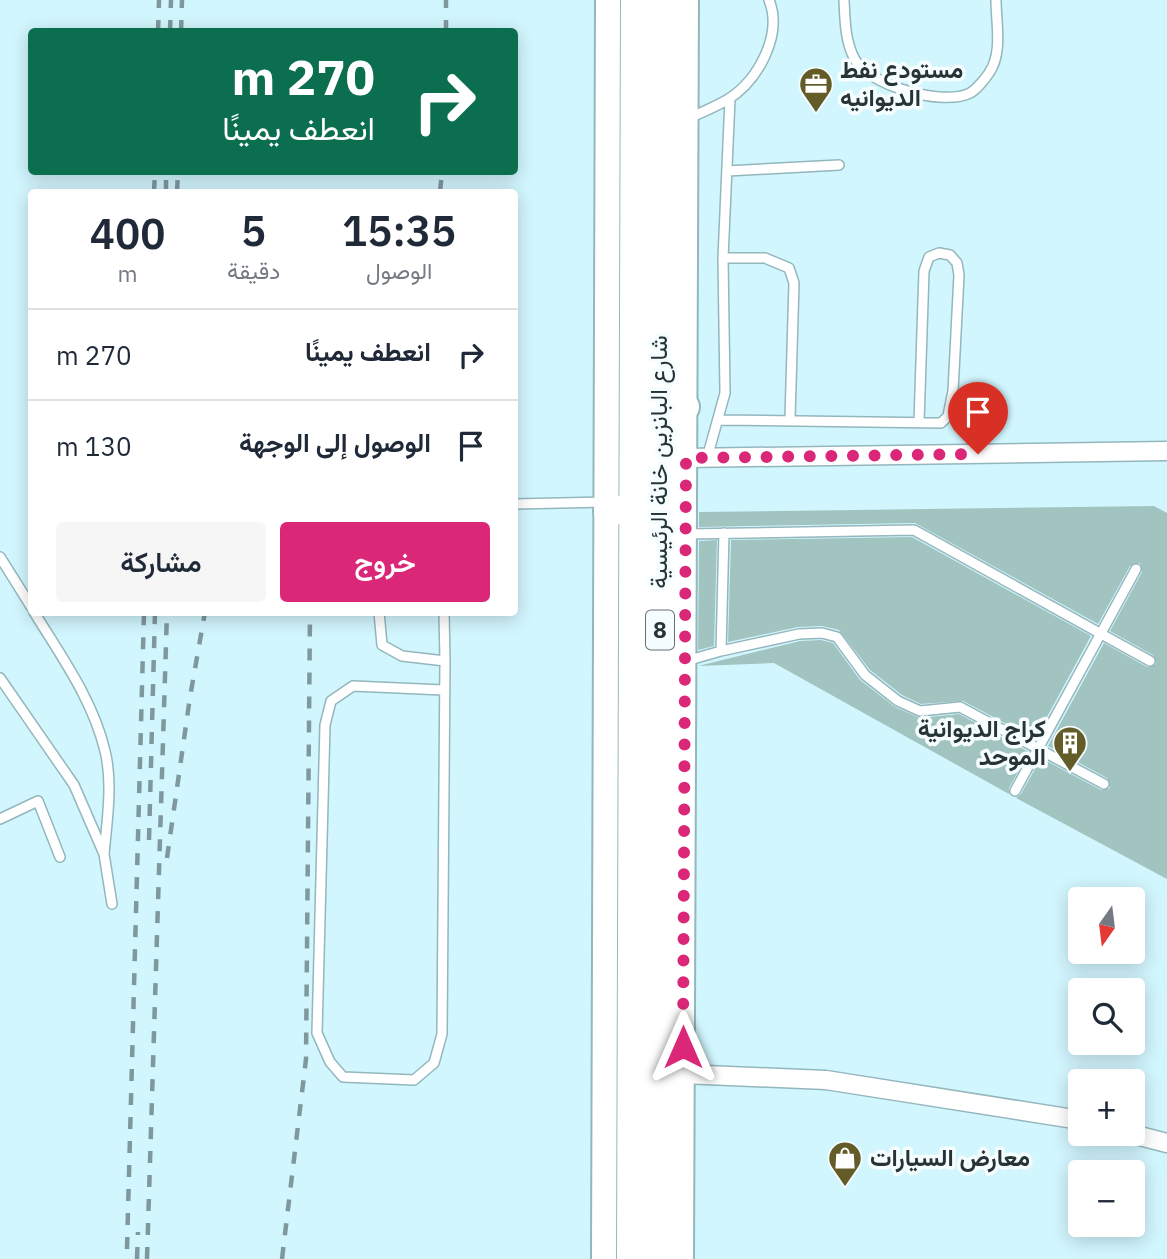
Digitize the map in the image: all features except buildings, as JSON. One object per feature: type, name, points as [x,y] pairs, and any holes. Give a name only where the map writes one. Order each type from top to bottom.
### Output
[{"type":"highway","name":"شارع البانزين خانة الرئيسية","points":[[631,1259],[616,508],[635,0]]},
{"type":"highway","name":"شارع البانزين خانة الرئيسية","points":[[657,1259],[672,867],[672,406],[661,0]]},
{"type":"main road","points":[[604,1259],[616,508],[608,0]]},
{"type":"main road","points":[[681,1259],[683,1074],[672,867],[685,662],[686,534],[697,458],[672,406],[686,120],[686,0]]},
{"type":"street","points":[[697,458],[1167,451]]},
{"type":"street","points":[[683,1074],[826,1080],[1068,1118]]},
{"type":"street","points":[[1145,1137],[1167,1143]]},
{"type":"lane","points":[[686,120],[730,99],[760,66],[774,30],[769,0]]},
{"type":"lane","points":[[844,0],[846,34],[850,47],[855,60],[869,75],[910,92],[942,98],[971,93],[990,72],[998,52],[996,0]]},
{"type":"lane","points":[[697,458],[720,420],[725,393],[723,258],[730,99]]},
{"type":"lane","points":[[727,171],[839,164]]},
{"type":"lane","points":[[720,420],[790,418],[941,423],[948,416],[953,391],[959,275],[957,263],[950,255],[939,253],[929,257],[924,271],[919,422]]},
{"type":"lane","points":[[723,258],[765,258],[789,268],[794,283],[790,418]]},
{"type":"lane","points":[[518,504],[616,508]]},
{"type":"lane","points":[[686,534],[914,530],[1150,661]]},
{"type":"lane","points":[[721,651],[724,533]]},
{"type":"lane","points":[[0,557],[28,602]]},
{"type":"lane","points":[[1015,791],[1136,569]]},
{"type":"lane","points":[[37,616],[82,689],[106,752],[108,807],[104,853],[112,904]]},
{"type":"lane","points":[[379,616],[382,645],[402,656],[444,661]]},
{"type":"lane","points":[[443,690],[353,686],[331,701],[324,725],[317,1033],[330,1062],[343,1077],[414,1080],[434,1063],[442,1034],[444,616]]},
{"type":"lane","points":[[685,662],[799,634],[822,633],[837,637],[865,675],[898,701],[920,712],[960,707],[1104,784]]},
{"type":"lane","points":[[0,678],[74,785],[104,853]]},
{"type":"lane","points":[[0,819],[38,801],[60,857]]},
{"type":"railway","points":[[158,28],[159,0]]},
{"type":"railway","points":[[170,28],[171,0]]},
{"type":"railway","points":[[181,28],[182,0]]},
{"type":"railway","points":[[446,0],[446,28]]},
{"type":"railway","points":[[154,189],[155,175]]},
{"type":"railway","points":[[166,175],[166,189]]},
{"type":"railway","points":[[177,189],[178,175]]},
{"type":"railway","points":[[440,189],[442,175]]},
{"type":"railway","points":[[127,1249],[144,616]]},
{"type":"railway","points":[[149,840],[155,616]]},
{"type":"railway","points":[[147,1259],[167,616]]},
{"type":"railway","points":[[167,858],[204,616]]},
{"type":"railway","points":[[282,1259],[306,1059],[310,616]]},
{"type":"railway","points":[[137,1259],[138,1232]]},
{"type":"place","name":"مستودع نفط الديوانيه","points":[[816,114]]},
{"type":"place","name":"كراج الديوانية الموحد","points":[[1070,773]]},
{"type":"place","name":"معارض السيارات","points":[[845,1188]]},
{"type":"route","points":[[683,1047],[686,458],[978,454]]}]
